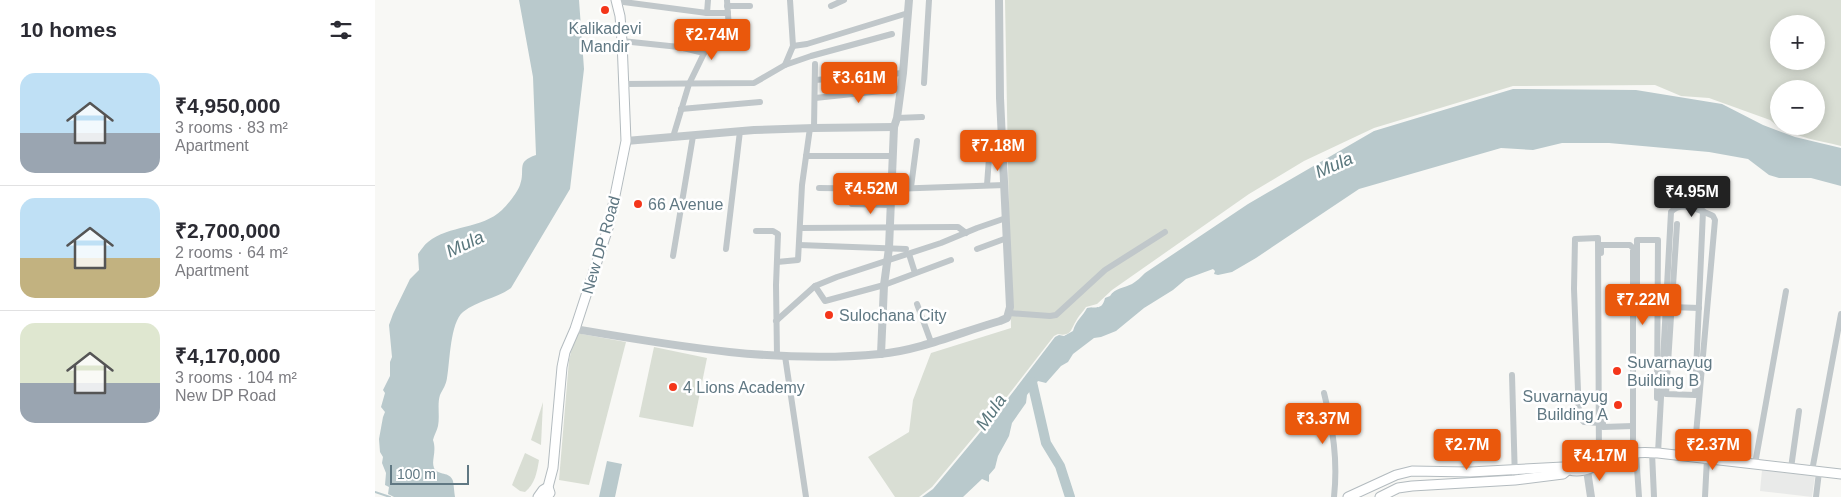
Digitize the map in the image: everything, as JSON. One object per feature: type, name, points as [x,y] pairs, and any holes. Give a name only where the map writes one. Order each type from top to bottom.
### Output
[{"type":"main road","name":"New DP Road","points":[[547,497],[550,493],[548,487],[553,468],[565,352],[575,329],[609,226],[626,141],[622,41],[620,16],[616,1]]},
{"type":"main road","points":[[1348,497],[1396,475],[1412,471],[1470,472],[1563,467],[1568,470],[1587,470],[1619,456],[1634,453],[1656,453],[1707,458],[1841,474]]},
{"type":"main road","points":[[1379,497],[1398,488],[1412,486],[1515,480],[1563,474],[1568,470]]},
{"type":"main road","points":[[538,497],[548,487]]},
{"type":"street","points":[[707,14],[708,0]]},
{"type":"street","points":[[785,65],[793,46],[790,0]]},
{"type":"street","points":[[831,6],[844,0]]},
{"type":"street","points":[[881,354],[884,285],[889,248],[894,127],[903,73],[909,0]]},
{"type":"street","points":[[924,83],[929,0]]},
{"type":"street","points":[[575,329],[679,345],[781,356],[881,354],[931,342],[1007,318],[1009,313],[1000,98],[999,0]]},
{"type":"street","points":[[616,1],[645,3],[707,14],[728,7],[750,6]]},
{"type":"street","points":[[673,137],[689,84],[709,41],[717,34],[729,30],[728,7]]},
{"type":"street","points":[[793,46],[807,44],[907,13]]},
{"type":"street","points":[[624,84],[754,83],[785,65],[892,34]]},
{"type":"street","points":[[622,41],[679,47],[704,53]]},
{"type":"street","points":[[777,262],[798,260],[806,156],[812,128],[815,98],[815,64]]},
{"type":"street","points":[[815,80],[903,73]]},
{"type":"street","points":[[815,98],[900,89]]},
{"type":"street","points":[[681,109],[760,102]]},
{"type":"street","points":[[897,118],[922,117]]},
{"type":"street","points":[[626,141],[659,141],[673,137],[812,128],[894,127]]},
{"type":"street","points":[[726,249],[740,132]]},
{"type":"street","points":[[673,256],[693,136]]},
{"type":"street","points":[[911,188],[917,141]]},
{"type":"street","points":[[806,156],[893,156]]},
{"type":"street","points":[[987,186],[989,158]]},
{"type":"street","points":[[819,188],[891,189],[1005,185]]},
{"type":"street","points":[[852,204],[890,205]]},
{"type":"street","points":[[1653,497],[1671,212],[1675,208],[1690,207],[1713,216],[1715,220],[1695,457]]},
{"type":"street","points":[[1677,224],[1666,394],[1695,395],[1703,211]]},
{"type":"street","points":[[776,322],[815,286],[837,277],[887,262],[908,252],[1006,218]]},
{"type":"street","points":[[800,228],[954,227],[966,233]]},
{"type":"street","points":[[756,231],[777,233],[776,322],[806,497]]},
{"type":"street","points":[[1009,313],[1056,315],[1105,270],[1165,232]]},
{"type":"street","points":[[977,249],[1007,238]]},
{"type":"street","points":[[1599,423],[1584,422],[1579,416],[1574,290],[1575,239],[1597,238],[1599,423],[1599,466]]},
{"type":"street","points":[[1634,453],[1637,240],[1658,240],[1656,453]]},
{"type":"street","points":[[799,245],[889,248],[908,252]]},
{"type":"street","points":[[1633,426],[1603,427],[1601,245],[1630,245],[1633,248],[1633,426],[1639,497]]},
{"type":"street","points":[[908,252],[915,273]]},
{"type":"street","points":[[815,286],[825,301],[884,285],[951,260]]},
{"type":"street","points":[[1755,464],[1786,291]]},
{"type":"street","points":[[917,304],[931,342]]},
{"type":"street","points":[[1671,307],[1699,308]]},
{"type":"street","points":[[1816,497],[1815,471],[1841,314]]},
{"type":"street","points":[[1512,375],[1515,480]]},
{"type":"street","points":[[1324,393],[1331,422],[1337,471],[1334,497]]},
{"type":"street","points":[[1791,468],[1799,412]]},
{"type":"street","points":[[1705,497],[1707,458]]},
{"type":"street","points":[[1587,470],[1591,497]]},
{"type":"street","points":[[1372,486],[1379,497]]},
{"type":"shaded area","points":[[1005,0],[1841,0],[1841,146],[1797,135],[1825,135],[1825,80],[1770,80],[1770,120],[1709,98],[1681,96],[1655,85],[1513,86],[1374,128],[1304,161],[1249,194],[1112,290],[1097,304],[1086,307],[1070,332],[1054,336],[1002,403],[932,487],[919,497],[895,497],[868,457],[909,432],[913,400],[931,353],[1011,328]]},
{"type":"shaded area","points":[[576,333],[626,342],[589,485],[559,480],[569,360]]},
{"type":"shaded area","name":"4 Lions Academy","points":[[654,347],[707,358],[693,427],[639,417]]},
{"type":"shaded area","points":[[543,402],[541,445],[531,440]]},
{"type":"shaded area","points":[[525,453],[539,460],[533,482],[525,492],[512,485]]},
{"type":"shaded area","points":[[1762,470],[1815,476],[1812,497],[1760,491]]},
{"type":"water","name":"Mula","points":[[519,0],[579,0],[584,69],[570,189],[511,288],[469,308],[463,312],[455,325],[447,380],[439,399],[438,426],[433,440],[433,462],[434,468],[438,472],[449,476],[453,481],[455,497],[394,497],[388,494],[389,487],[385,485],[386,473],[382,463],[383,457],[380,452],[379,439],[385,412],[381,407],[385,393],[383,390],[390,376],[392,357],[389,325],[393,314],[410,279],[419,270],[418,254],[425,245],[446,232],[485,221],[502,210],[519,188],[522,179],[523,163],[525,160],[536,155],[533,77]]},
{"type":"water","name":"Mula","points":[[1513,89],[1636,90],[1722,104],[1770,128],[1770,135],[1790,135],[1841,148],[1841,186],[1811,178],[1779,178],[1769,175],[1748,159],[1709,152],[1609,143],[1562,143],[1533,150],[1501,148],[1359,189],[1232,272],[1218,275],[1214,274],[1215,271],[1213,269],[1186,279],[1173,290],[1144,308],[1116,331],[1094,338],[1073,354],[1068,362],[1061,366],[1046,383],[1038,381],[1027,395],[1026,403],[1012,423],[1009,436],[998,456],[995,468],[989,475],[989,482],[982,479],[963,497],[922,497],[933,489],[1003,405],[1055,337],[1059,335],[1064,336],[1073,331],[1087,308],[1102,305],[1105,298],[1114,291],[1134,283],[1145,273],[1248,204],[1374,131]]},
{"type":"water","points":[[607,461],[622,464],[615,497],[599,497]]},
{"type":"waterway","points":[[1032,382],[1046,443],[1060,466],[1070,497]]},
{"type":"waterway","points":[[375,492],[390,497]]},
{"type":"place","name":"Kalikadevi Mandir","points":[[605,10]]},
{"type":"place","name":"66 Avenue","points":[[638,204]]},
{"type":"place","name":"Sulochana City","points":[[829,315]]},
{"type":"place","name":"Suvarnayug Building B","points":[[1617,371]]},
{"type":"place","name":"4 Lions Academy","points":[[673,387]]},
{"type":"place","name":"Suvarnayug Building A","points":[[1618,405]]}]
